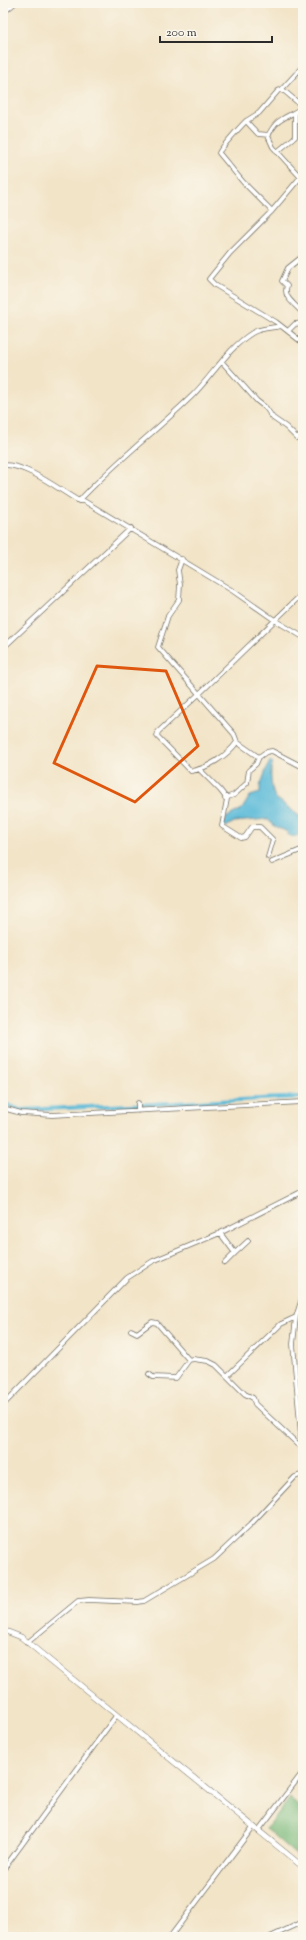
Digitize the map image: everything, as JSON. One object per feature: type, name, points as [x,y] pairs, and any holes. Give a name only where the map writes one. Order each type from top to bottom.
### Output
[{"type":"main road","points":[[3,1630],[21,1637],[303,1868]]},
{"type":"street","points":[[3,13],[15,3]]},
{"type":"street","points":[[283,91],[283,87],[303,66]]},
{"type":"street","points":[[272,211],[243,182],[219,153],[220,148],[234,136],[246,121],[259,113],[280,90],[283,91]]},
{"type":"street","points":[[283,91],[303,107],[283,118],[273,126],[269,135],[269,141],[277,152],[302,177],[272,211],[241,241],[217,268],[209,280],[279,324],[302,341]]},
{"type":"street","points":[[277,152],[295,137],[295,112]]},
{"type":"street","points":[[246,121],[258,134],[269,135]]},
{"type":"street","points":[[303,256],[288,268],[282,280],[287,286],[285,293],[286,297],[295,304],[303,314]]},
{"type":"street","points":[[288,331],[295,324],[303,323]]},
{"type":"street","points":[[79,501],[94,484],[192,395],[222,362],[252,333],[279,324]]},
{"type":"street","points":[[222,362],[257,401],[266,408],[274,419],[286,427],[297,438],[303,434]]},
{"type":"street","points":[[3,465],[15,466],[25,470],[79,501],[84,501],[182,559],[303,637]]},
{"type":"street","points":[[3,648],[131,528]]},
{"type":"street","points":[[182,559],[178,570],[180,585],[179,600],[168,616],[162,630],[158,647],[234,734],[237,738],[237,742],[259,756]]},
{"type":"street","points":[[237,742],[225,756],[199,769],[190,770],[157,736],[158,732],[276,621],[303,593]]},
{"type":"street","points":[[225,798],[234,794],[247,783],[248,770],[256,764],[259,756],[266,752],[272,751],[303,767]]},
{"type":"street","points":[[199,769],[220,790],[225,798],[226,805],[222,826],[241,838],[244,837],[252,827],[260,827],[273,840],[268,857]]},
{"type":"street","points":[[272,862],[303,849]]},
{"type":"street","points":[[3,1108],[34,1115],[138,1107],[303,1102]]},
{"type":"street","points":[[4,1402],[127,1278],[153,1261],[220,1233],[303,1191]]},
{"type":"street","points":[[220,1233],[235,1253]]},
{"type":"street","points":[[225,1263],[248,1241]]},
{"type":"street","points":[[303,1295],[296,1317],[293,1352],[303,1450]]},
{"type":"street","points":[[227,1376],[281,1324],[296,1317]]},
{"type":"street","points":[[131,1330],[137,1333],[152,1322],[156,1323],[189,1360]]},
{"type":"street","points":[[149,1374],[153,1376],[176,1378],[189,1360],[194,1359],[211,1362],[245,1394],[253,1398],[255,1404],[303,1450]]},
{"type":"street","points":[[27,1643],[78,1601],[138,1602],[158,1594],[204,1566],[225,1550],[295,1477],[303,1474]]},
{"type":"street","points":[[3,1870],[116,1716]]},
{"type":"street","points":[[258,1831],[303,1772]]},
{"type":"street","points":[[170,1937],[253,1827]]},
{"type":"street","points":[[270,1937],[303,1922]]},
{"type":"highlighted area","points":[[97,666],[166,671],[198,746],[135,802],[54,763]]},
{"type":"green space","points":[[290,1798],[303,1809],[303,1861],[266,1829]]},
{"type":"water","points":[[270,760],[273,763],[271,781],[274,796],[302,818],[303,832],[297,836],[287,834],[288,832],[274,826],[268,819],[234,822],[226,827],[223,825],[227,817],[242,809],[250,796],[260,793],[260,786]]},
{"type":"waterway","points":[[3,1103],[21,1110],[303,1097]]}]
